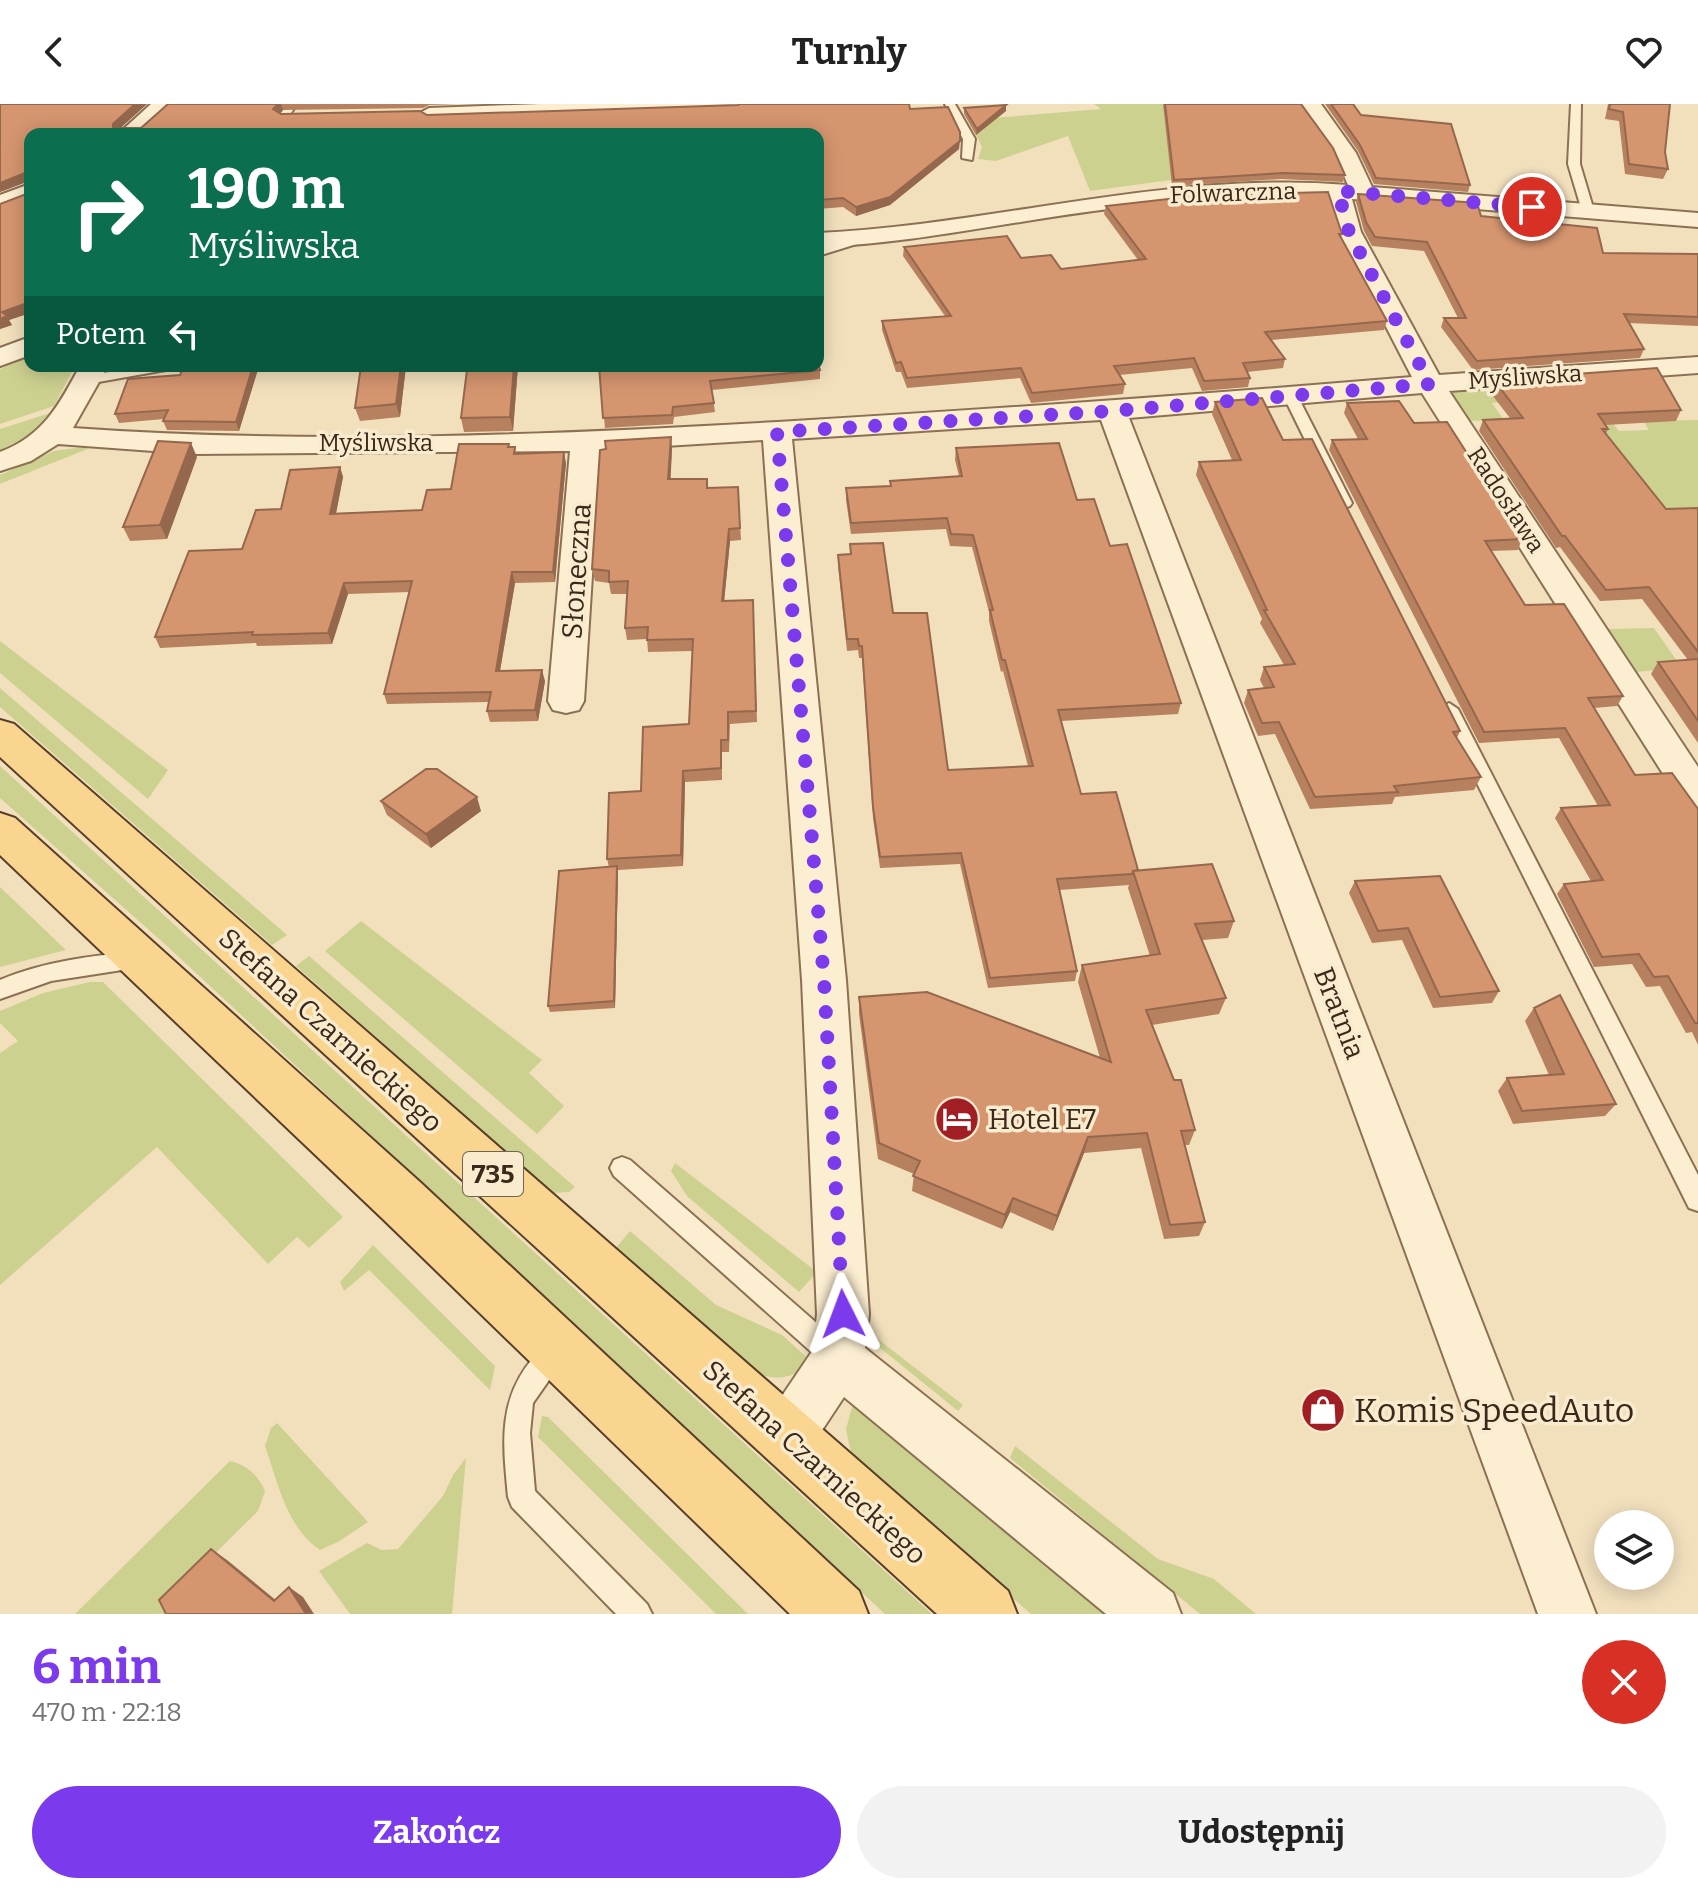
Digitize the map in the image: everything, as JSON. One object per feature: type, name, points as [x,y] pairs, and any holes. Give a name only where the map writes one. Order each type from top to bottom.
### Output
[{"type":"main road","name":"Stefana Czarnieckiego","points":[[0,734],[985,1614]]},
{"type":"main road","points":[[0,829],[144,960],[836,1614]]},
{"type":"street","points":[[136,128],[164,104]]},
{"type":"street","points":[[424,117],[738,104]]},
{"type":"street","name":"Radosława","points":[[1310,104],[1345,153],[1351,192],[1349,232],[1430,384],[1698,797]]},
{"type":"street","name":"Folwarczna","points":[[824,240],[859,239],[1183,193],[1242,190],[1351,192],[1698,220]]},
{"type":"street","points":[[0,204],[24,194]]},
{"type":"street","points":[[0,358],[24,348]]},
{"type":"street","name":"Myśliwska","points":[[54,435],[194,445],[586,442],[1112,411],[1698,365]]},
{"type":"street","points":[[0,462],[34,448],[54,435],[71,413],[90,373]]},
{"type":"street","name":"Bratnia","points":[[1112,411],[1567,1614]]},
{"type":"street","points":[[777,432],[825,994],[843,1314],[838,1359],[786,1437]]},
{"type":"street","name":"Słoneczna","points":[[566,701],[586,442]]},
{"type":"street","points":[[838,1359],[1152,1614]]},
{"type":"lane","points":[[276,128],[292,104]]},
{"type":"lane","points":[[950,104],[969,139],[968,158]]},
{"type":"lane","points":[[1576,104],[1574,164],[1588,211]]},
{"type":"lane","points":[[283,116],[297,116]]},
{"type":"lane","points":[[824,250],[859,239]]},
{"type":"lane","points":[[1290,395],[1354,522]]},
{"type":"lane","points":[[1440,692],[1698,1200]]},
{"type":"lane","points":[[0,990],[56,971],[91,964],[144,960]]},
{"type":"lane","points":[[622,1168],[838,1359]]},
{"type":"lane","points":[[557,1350],[529,1382],[520,1402],[516,1433],[522,1497],[637,1614]]},
{"type":"green space","points":[[1094,104],[1209,104],[1168,142],[1169,154],[1186,178],[1090,191],[1068,136],[996,161],[978,159],[982,147],[969,120],[1101,109]]},
{"type":"green space","points":[[24,358],[24,372],[72,372],[54,406],[0,424],[0,369]]},
{"type":"green space","points":[[1581,384],[1619,431],[1649,430],[1643,421],[1698,420],[1698,530],[1661,520],[1516,401],[1492,403],[1504,420],[1466,421],[1450,395],[1455,390]]},
{"type":"green space","points":[[50,413],[32,434],[0,450],[0,429]]},
{"type":"green space","points":[[90,446],[0,484],[0,475],[54,451]]},
{"type":"green space","points":[[1654,628],[1677,661],[1666,669],[1637,672],[1608,629]]},
{"type":"green space","points":[[0,641],[168,770],[148,799],[0,673]]},
{"type":"green space","points":[[0,688],[287,935],[272,945],[0,707]]},
{"type":"green space","points":[[0,766],[932,1614],[885,1614],[167,946],[0,798]]},
{"type":"green space","points":[[0,887],[66,950],[0,967]]},
{"type":"green space","points":[[361,921],[542,1060],[529,1073],[564,1106],[537,1134],[325,951]]},
{"type":"green space","points":[[309,956],[575,1187],[569,1192],[553,1193],[296,966]]},
{"type":"green space","points":[[103,982],[343,1217],[309,1248],[297,1237],[268,1264],[157,1147],[0,1285],[0,1053],[18,1041],[0,1023],[0,1011],[43,993]]},
{"type":"green space","points":[[675,1163],[817,1272],[799,1292],[687,1196],[671,1171]]},
{"type":"green space","points":[[630,1231],[716,1305],[782,1335],[812,1362],[786,1377],[758,1374],[616,1248]]},
{"type":"green space","points":[[373,1245],[495,1366],[490,1390],[369,1270],[344,1291],[340,1282]]},
{"type":"green space","points":[[861,1326],[963,1405],[958,1411],[863,1334]]},
{"type":"green space","points":[[854,1400],[1107,1614],[1031,1614],[852,1458],[846,1429]]},
{"type":"green space","points":[[542,1416],[548,1417],[748,1614],[716,1614],[538,1437]]},
{"type":"green space","points":[[277,1423],[368,1522],[320,1550],[308,1540],[291,1517],[265,1446],[271,1428]]},
{"type":"green space","points":[[1015,1446],[1158,1559],[1214,1579],[1256,1614],[1200,1614],[1010,1458]]},
{"type":"green space","points":[[466,1458],[452,1614],[350,1614],[319,1571],[367,1543],[382,1550],[398,1549],[443,1496]]},
{"type":"green space","points":[[230,1461],[251,1472],[265,1491],[258,1511],[168,1600],[179,1614],[75,1614]]},
{"type":"building","points":[[0,104],[135,104],[113,124],[113,128],[24,128],[24,173],[0,183]]},
{"type":"building","points":[[168,104],[278,104],[273,109],[281,114],[420,111],[427,115],[739,104],[909,104],[910,109],[948,107],[960,132],[960,141],[890,197],[856,207],[843,198],[824,200],[824,128],[141,128]]},
{"type":"building","points":[[1165,104],[1301,104],[1333,148],[1345,175],[1283,173],[1174,180]]},
{"type":"building","points":[[1331,104],[1353,104],[1361,115],[1451,124],[1470,185],[1376,178],[1360,145]]},
{"type":"building","points":[[1610,104],[1670,104],[1665,152],[1668,169],[1629,164],[1623,112],[1609,109]]},
{"type":"building","points":[[1006,105],[977,129],[964,108]]},
{"type":"building","points":[[1328,192],[1342,234],[1339,234],[1387,321],[1265,332],[1285,359],[1243,363],[1250,378],[1204,381],[1194,358],[1114,366],[1125,384],[1032,393],[1021,368],[907,378],[901,362],[896,363],[882,321],[951,316],[904,247],[1007,236],[1021,258],[1051,255],[1061,269],[1146,259],[1106,206],[1204,195]]},
{"type":"building","points":[[1358,194],[1477,203],[1481,216],[1597,228],[1603,253],[1698,254],[1698,317],[1624,314],[1644,349],[1477,361],[1444,318],[1466,318],[1427,242],[1375,237],[1366,222]]},
{"type":"building","points":[[24,195],[24,304],[2,312],[7,316],[0,319],[0,204]]},
{"type":"building","points":[[1657,368],[1681,410],[1598,414],[1608,429],[1602,429],[1666,509],[1698,508],[1698,652],[1649,587],[1606,590],[1562,536],[1483,420],[1523,418],[1494,380]]},
{"type":"building","points":[[181,372],[251,372],[236,422],[163,421],[168,410],[115,414],[128,379],[180,375]]},
{"type":"building","points":[[360,372],[400,372],[396,404],[355,408]]},
{"type":"building","points":[[467,372],[514,372],[510,417],[461,418]]},
{"type":"building","points":[[599,372],[800,372],[710,381],[714,403],[673,407],[672,415],[603,418]]},
{"type":"building","points":[[1262,398],[1283,440],[1312,439],[1460,731],[1453,732],[1481,777],[1394,786],[1398,792],[1315,797],[1279,722],[1262,723],[1248,690],[1274,687],[1264,667],[1295,664],[1264,610],[1267,610],[1199,462],[1241,460],[1215,402]]},
{"type":"building","points":[[1399,401],[1414,423],[1447,422],[1522,539],[1485,541],[1525,605],[1564,604],[1623,696],[1588,698],[1635,775],[1672,773],[1698,809],[1698,1023],[1695,1023],[1668,976],[1654,977],[1639,954],[1602,957],[1564,884],[1603,880],[1561,808],[1610,805],[1565,728],[1484,732],[1332,440],[1367,439],[1347,403]]},
{"type":"building","points":[[671,437],[668,479],[707,479],[707,488],[738,487],[740,528],[729,529],[722,601],[753,600],[756,711],[728,712],[728,740],[721,740],[721,768],[683,771],[681,855],[607,859],[609,793],[641,791],[643,727],[689,724],[693,639],[647,640],[648,627],[625,628],[628,581],[609,582],[609,571],[592,569],[600,450],[606,449],[605,441]]},
{"type":"building","points":[[158,441],[191,443],[160,525],[123,527]]},
{"type":"building","points":[[1059,443],[1077,500],[1094,499],[1110,546],[1127,544],[1181,703],[1058,710],[1081,794],[1116,792],[1138,870],[1132,874],[1057,879],[1077,971],[990,978],[961,853],[880,857],[873,807],[862,646],[859,646],[858,639],[847,639],[838,555],[851,554],[850,544],[883,543],[893,613],[927,613],[948,770],[1033,766],[1005,660],[1002,660],[990,610],[993,610],[973,535],[951,534],[947,518],[851,523],[846,488],[891,486],[890,481],[962,476],[956,448]]},
{"type":"building","points":[[459,444],[509,444],[508,447],[515,447],[514,454],[564,452],[553,572],[512,572],[496,671],[542,670],[535,710],[487,711],[491,692],[384,694],[412,581],[344,583],[328,633],[252,635],[253,632],[155,637],[189,551],[242,549],[256,510],[281,509],[290,470],[340,467],[330,514],[422,510],[427,490],[451,489]]},
{"type":"building","points":[[1698,659],[1698,721],[1658,662]]},
{"type":"building","points":[[426,769],[437,769],[477,797],[426,834],[381,801]]},
{"type":"building","points":[[1212,864],[1234,921],[1195,924],[1226,998],[1146,1010],[1174,1080],[1181,1080],[1195,1130],[1181,1131],[1205,1222],[1170,1225],[1147,1133],[1088,1137],[1057,1216],[1013,1198],[1005,1215],[913,1176],[920,1161],[879,1143],[859,997],[927,992],[1111,1062],[1082,965],[1160,954],[1133,871]]},
{"type":"building","points":[[617,866],[614,1001],[548,1006],[559,871]]},
{"type":"building","points":[[1440,876],[1499,991],[1440,997],[1408,928],[1378,931],[1355,881]]},
{"type":"building","points":[[1560,995],[1616,1104],[1522,1111],[1507,1078],[1564,1074],[1534,1008]]},
{"type":"building","points":[[211,1549],[274,1601],[289,1587],[306,1614],[166,1614],[159,1600]]},
{"type":"place","name":"Hotel E7","points":[[957,1119]]},
{"type":"place","name":"Komis SpeedAuto","points":[[1323,1410]]},
{"type":"route","points":[[843,1314],[824,980],[777,432],[1112,411],[1430,384],[1349,232],[1338,191],[1532,207]]}]
